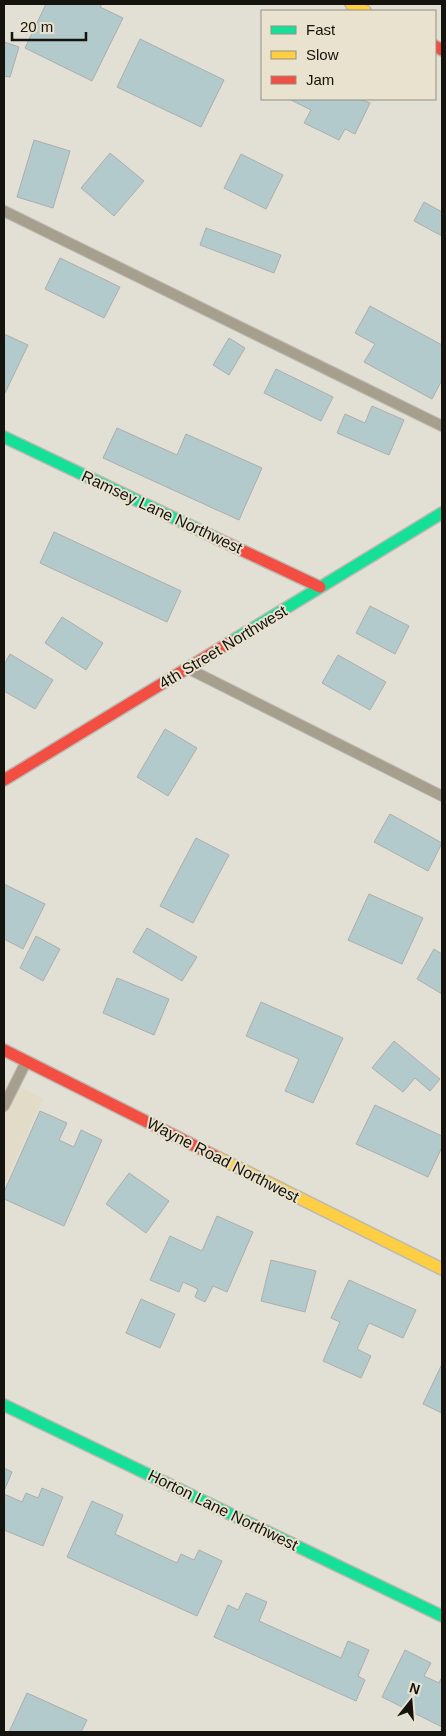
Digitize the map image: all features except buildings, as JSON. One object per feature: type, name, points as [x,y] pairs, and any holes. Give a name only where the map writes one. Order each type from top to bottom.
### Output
[{"type":"street","points":[[351,4],[363,10]]},
{"type":"street","name":"Ramsey Lane Northwest","points":[[4,437],[320,587]]},
{"type":"street","name":"4th Street Northwest","points":[[4,780],[442,513]]},
{"type":"street","name":"Wayne Road Northwest","points":[[4,1050],[442,1269]]},
{"type":"street","name":"Horton Lane Northwest","points":[[4,1405],[442,1616]]},
{"type":"lane","points":[[4,211],[442,426]]},
{"type":"lane","points":[[188,668],[236,694],[442,796]]},
{"type":"lane","points":[[4,1106],[27,1061]]},
{"type":"shaded area","points":[[4,1079],[43,1099],[4,1185]]},
{"type":"traffic: fast","points":[[4,437],[218,539]]},
{"type":"traffic: fast","points":[[232,641],[442,513]]},
{"type":"traffic: fast","points":[[4,1405],[442,1616]]},
{"type":"traffic: slow","points":[[351,4],[363,10]]},
{"type":"traffic: slow","points":[[215,1156],[442,1269]]},
{"type":"traffic: jam","points":[[436,47],[442,50]]},
{"type":"traffic: jam","points":[[218,539],[320,587]]},
{"type":"traffic: jam","points":[[4,780],[232,641]]},
{"type":"traffic: jam","points":[[4,1050],[215,1156]]}]
